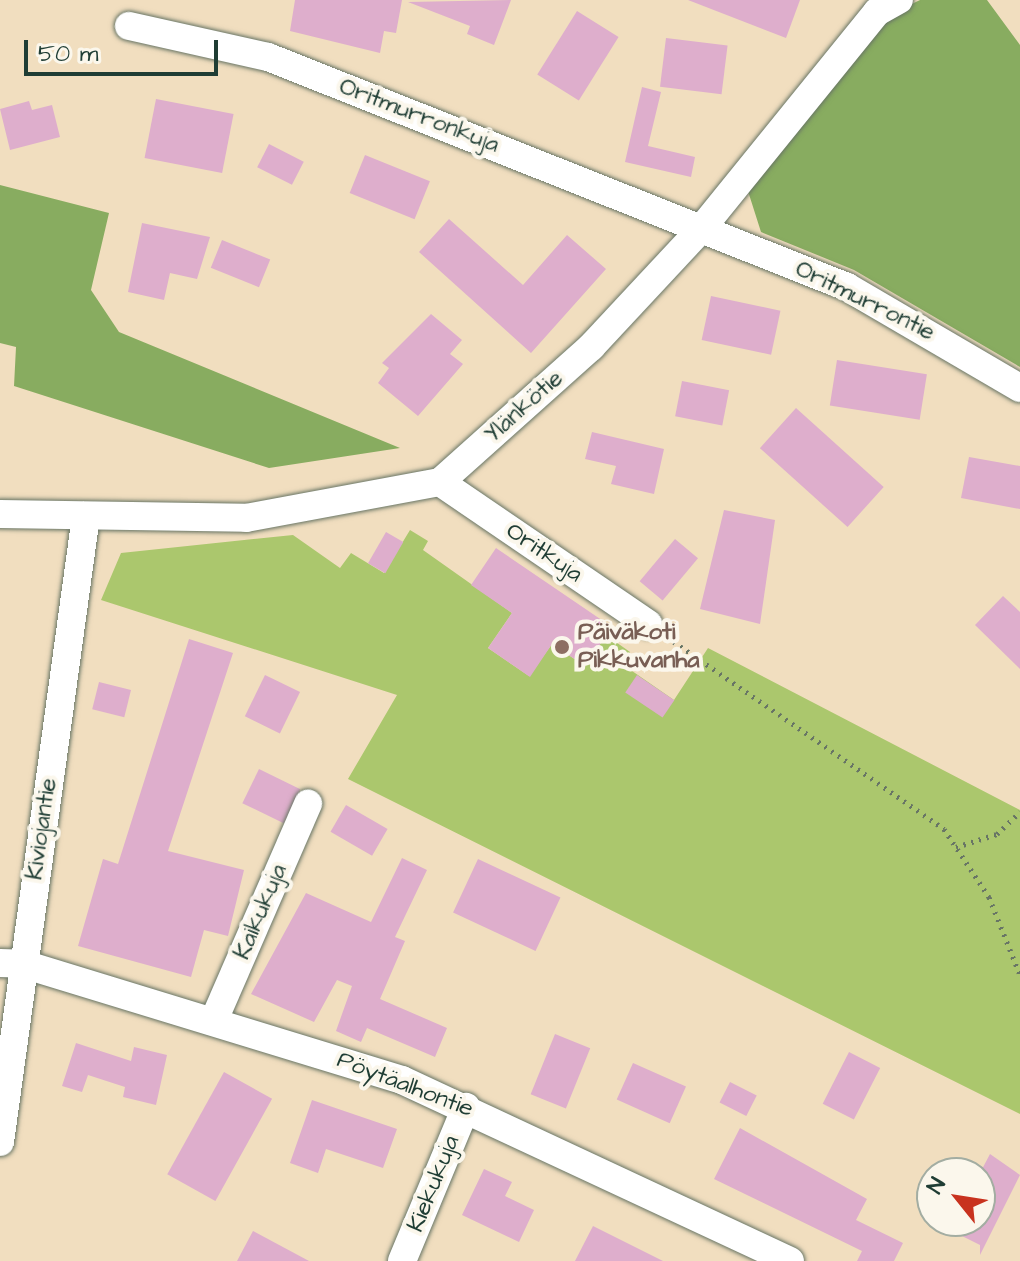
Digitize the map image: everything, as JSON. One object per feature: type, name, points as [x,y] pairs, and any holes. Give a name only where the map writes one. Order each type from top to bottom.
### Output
[{"type":"street","name":"Ylänkötie","points":[[440,482],[591,347],[702,228],[877,12],[899,0]]},
{"type":"street","name":"Oritmurronkuja","points":[[129,26],[268,57],[702,228]]},
{"type":"street","name":"Oritmurrontie","points":[[702,228],[847,287],[1020,388]]},
{"type":"street","points":[[0,514],[246,518],[440,482]]},
{"type":"street","name":"Oritkuja","points":[[440,482],[648,624]]},
{"type":"street","name":"Kiviojantie","points":[[0,1142],[12,963],[86,516]]},
{"type":"street","name":"Kaikukuja","points":[[214,1020],[308,804]]},
{"type":"street","name":"Pöytäalhontie","points":[[12,963],[214,1020],[466,1107],[790,1261]]},
{"type":"street","name":"Kiekukuja","points":[[402,1261],[466,1107]]},
{"type":"path","points":[[648,624],[944,829],[989,897],[1020,975]]},
{"type":"path","points":[[956,847],[997,834],[1020,812]]},
{"type":"green space","points":[[920,0],[987,0],[1020,45],[1020,367],[854,270],[761,232],[747,188],[881,19]]},
{"type":"green space","points":[[0,185],[109,213],[91,290],[119,332],[400,448],[269,468],[14,386],[16,347],[0,343]]},
{"type":"green space","points":[[410,530],[428,541],[423,550],[512,613],[488,648],[529,676],[552,644],[585,666],[606,635],[630,652],[622,664],[674,700],[708,648],[1020,810],[1020,1114],[348,779],[397,695],[101,600],[121,553],[293,535],[340,568],[351,553],[384,573]]},
{"type":"building","points":[[295,0],[402,0],[396,33],[384,31],[380,53],[290,31]]},
{"type":"building","points":[[511,0],[494,45],[467,34],[470,26],[408,2]]},
{"type":"building","points":[[688,0],[800,0],[786,38]]},
{"type":"building","points":[[577,11],[619,37],[579,101],[537,75]]},
{"type":"building","points":[[666,38],[728,46],[722,94],[660,87]]},
{"type":"building","points":[[642,87],[661,92],[648,146],[695,157],[691,177],[625,162]]},
{"type":"building","points":[[156,99],[234,114],[222,173],[145,158]]},
{"type":"building","points":[[29,101],[32,110],[52,105],[60,137],[10,150],[0,109]]},
{"type":"building","points":[[269,144],[304,162],[292,185],[257,167]]},
{"type":"building","points":[[365,155],[430,181],[415,219],[350,193]]},
{"type":"building","points":[[449,219],[523,285],[567,235],[606,269],[531,353],[419,252]]},
{"type":"building","points":[[142,223],[210,237],[197,279],[170,273],[164,300],[128,292]]},
{"type":"building","points":[[222,240],[270,259],[259,287],[211,268]]},
{"type":"building","points":[[711,296],[780,311],[771,355],[702,340]]},
{"type":"building","points":[[431,314],[462,340],[450,354],[463,364],[418,416],[378,383],[389,368],[382,363]]},
{"type":"building","points":[[837,360],[927,374],[920,420],[830,405]]},
{"type":"building","points":[[682,381],[729,390],[722,425],[675,416]]},
{"type":"building","points":[[796,408],[884,487],[848,527],[760,448]]},
{"type":"building","points":[[592,432],[664,449],[654,494],[611,484],[616,466],[585,459]]},
{"type":"building","points":[[969,457],[1020,466],[1020,509],[961,498]]},
{"type":"building","points":[[724,510],[775,520],[760,624],[700,609]]},
{"type":"building","points":[[386,532],[403,542],[385,573],[368,563]]},
{"type":"building","points":[[675,539],[698,558],[663,600],[640,581]]},
{"type":"building","points":[[496,548],[612,627],[585,666],[552,644],[530,677],[488,648],[512,613],[471,585]]},
{"type":"building","points":[[1003,596],[1020,612],[1020,669],[975,625]]},
{"type":"building","points":[[189,639],[233,653],[168,851],[244,870],[228,936],[204,930],[191,977],[78,946],[103,859],[118,864]]},
{"type":"building","points":[[265,675],[300,692],[280,733],[245,716]]},
{"type":"building","points":[[637,675],[674,700],[663,718],[625,692]]},
{"type":"building","points":[[99,682],[131,690],[124,717],[92,709]]},
{"type":"building","points":[[259,769],[300,789],[284,823],[242,803]]},
{"type":"building","points":[[346,805],[388,829],[372,856],[330,832]]},
{"type":"building","points":[[402,858],[427,870],[395,937],[405,941],[380,999],[447,1028],[435,1057],[367,1028],[361,1042],[336,1031],[352,986],[337,980],[314,1022],[251,994],[306,893],[371,922]]},
{"type":"building","points":[[478,859],[560,897],[536,951],[453,912]]},
{"type":"building","points":[[555,1034],[590,1048],[566,1109],[531,1094]]},
{"type":"building","points":[[76,1043],[131,1061],[134,1047],[167,1055],[156,1105],[123,1097],[125,1087],[88,1075],[82,1092],[62,1086]]},
{"type":"building","points":[[849,1052],[880,1068],[854,1120],[823,1104]]},
{"type":"building","points":[[633,1063],[686,1087],[670,1123],[617,1100]]},
{"type":"building","points":[[224,1072],[272,1099],[215,1201],[167,1174]]},
{"type":"building","points":[[730,1082],[757,1096],[746,1116],[720,1102]]},
{"type":"building","points":[[312,1100],[397,1129],[383,1168],[326,1149],[318,1173],[290,1163]]},
{"type":"building","points":[[740,1128],[867,1199],[856,1220],[903,1243],[894,1261],[857,1261],[862,1251],[714,1179]]},
{"type":"building","points":[[996,1158],[1020,1175],[996,1223]]},
{"type":"building","points":[[484,1169],[512,1182],[505,1196],[534,1210],[519,1242],[462,1215]]},
{"type":"building","points":[[593,1226],[663,1261],[575,1261]]},
{"type":"building","points":[[253,1231],[309,1261],[237,1261]]},
{"type":"building","points":[[964,1237],[989,1237],[980,1255],[980,1245]]},
{"type":"place","name":"Päiväkoti Pikkuvanha","points":[[562,647]]}]
